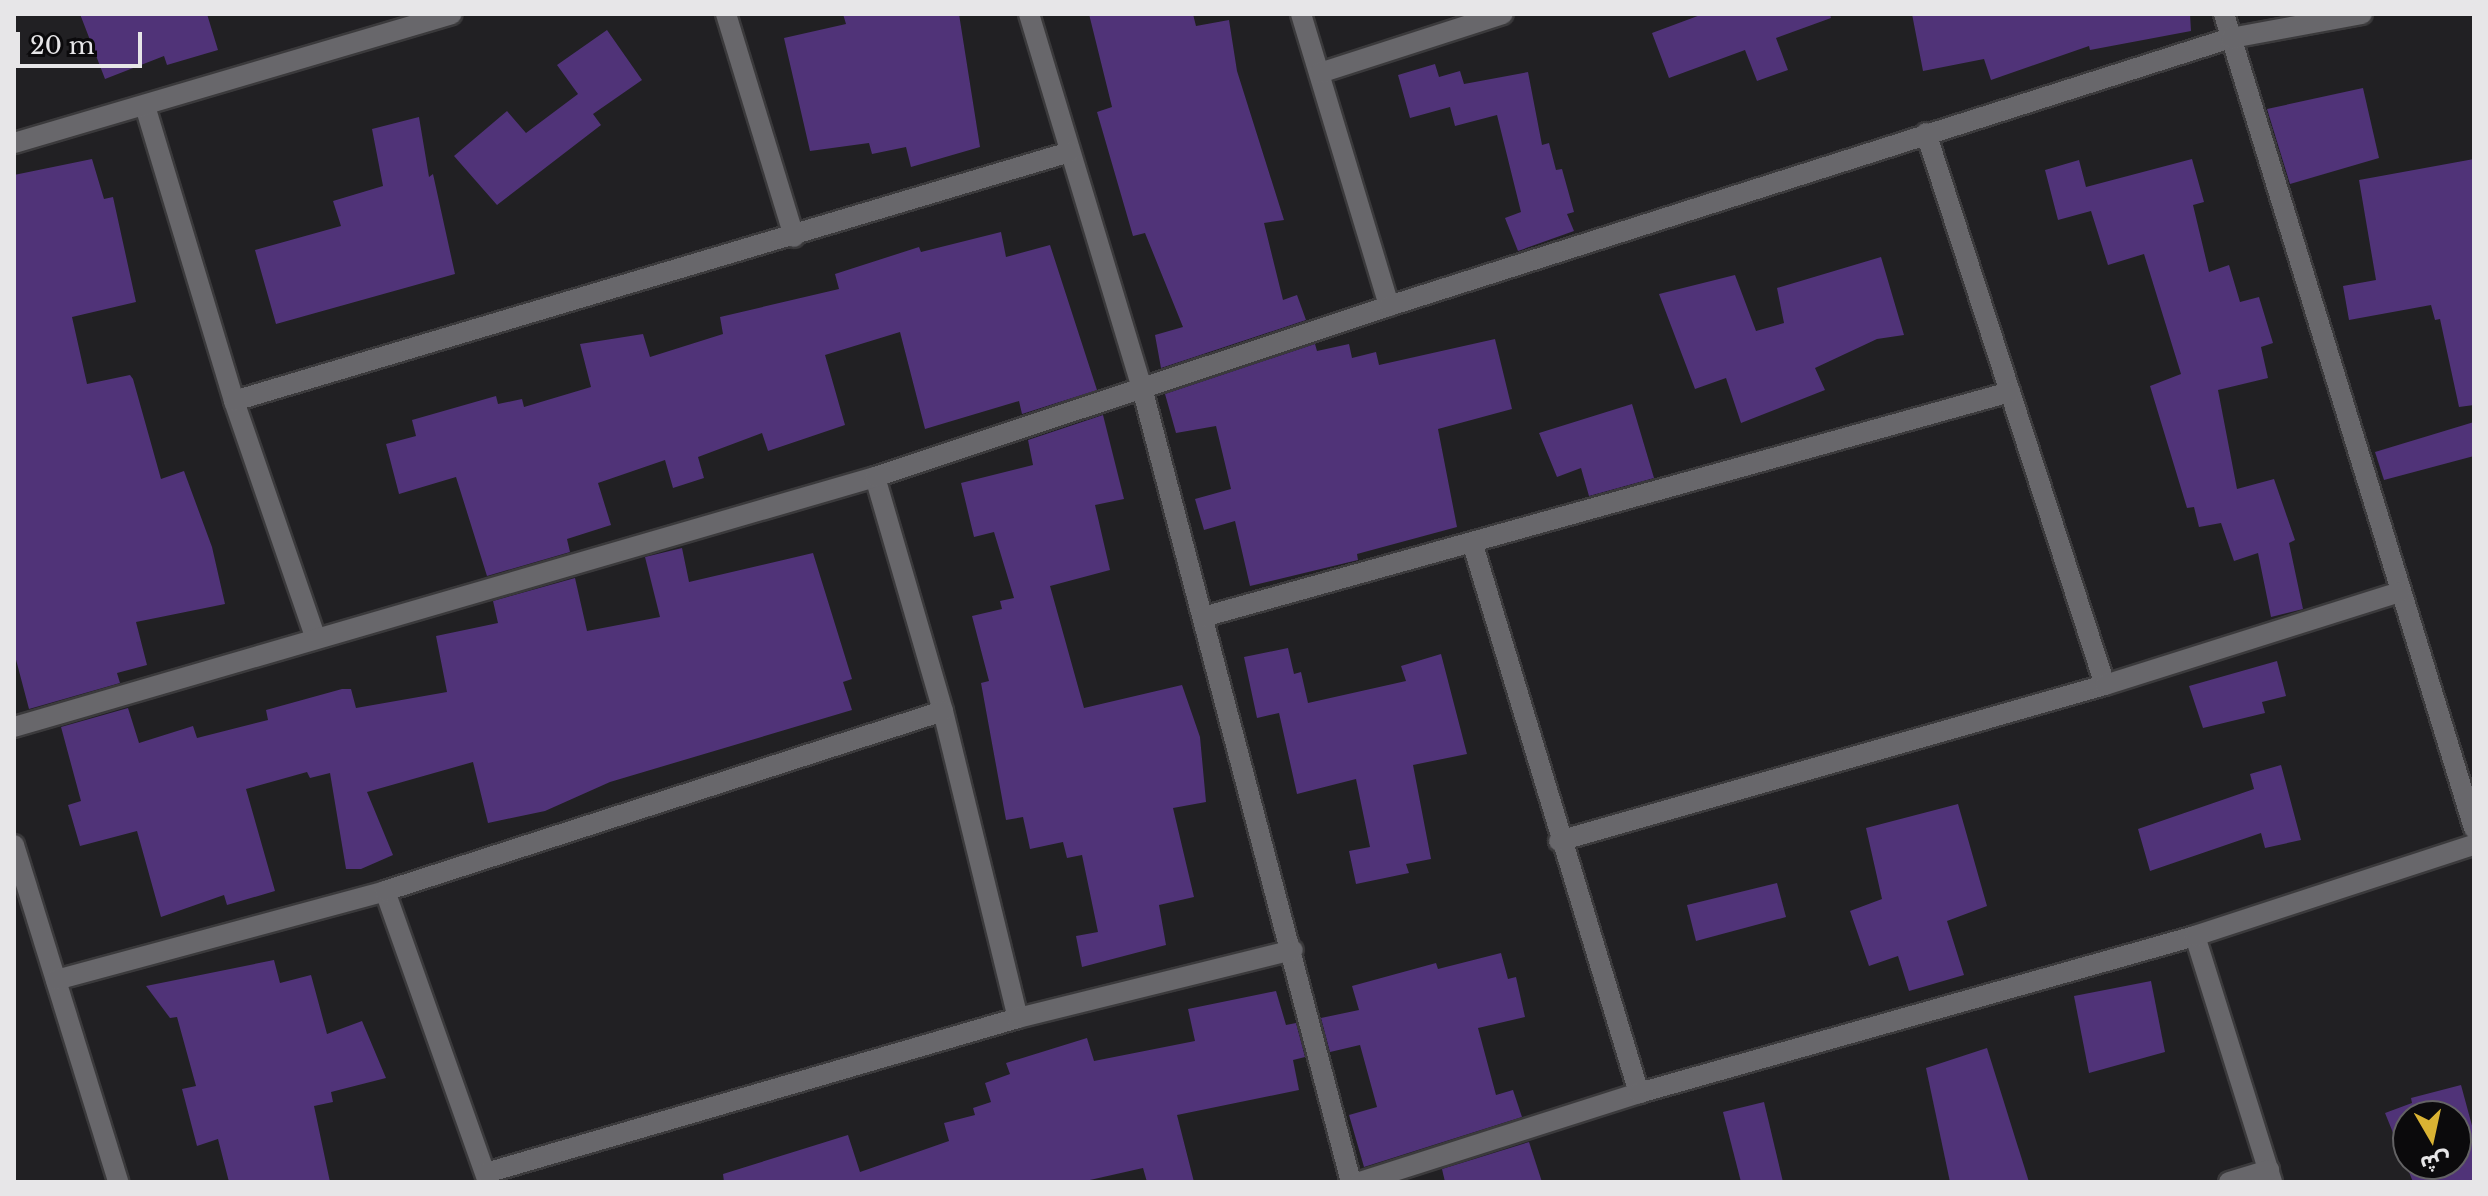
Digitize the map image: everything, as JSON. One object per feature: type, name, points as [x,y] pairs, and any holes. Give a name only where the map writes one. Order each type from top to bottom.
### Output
[{"type":"street","points":[[14,143],[451,14]]},
{"type":"street","points":[[726,14],[794,237]]},
{"type":"street","points":[[1029,14],[1142,388],[1293,950],[1351,1182]]},
{"type":"street","points":[[1301,14],[1389,306]]},
{"type":"street","points":[[1320,73],[1503,14]]},
{"type":"street","points":[[2224,14],[2474,828]]},
{"type":"street","points":[[14,727],[315,636],[875,477],[1389,306],[2231,38],[2362,14]]},
{"type":"street","points":[[145,106],[234,401],[315,636]]},
{"type":"street","points":[[1926,133],[2105,685]]},
{"type":"street","points":[[234,401],[794,237],[1070,152]]},
{"type":"street","points":[[1203,617],[1473,545],[2010,392]]},
{"type":"street","points":[[875,477],[943,711],[1018,1018]]},
{"type":"street","points":[[1473,545],[1559,841],[1639,1093]]},
{"type":"street","points":[[1559,841],[2105,685],[2400,592]]},
{"type":"street","points":[[56,980],[385,891],[943,711]]},
{"type":"street","points":[[14,845],[118,1182]]},
{"type":"street","points":[[1360,1182],[1639,1093],[2195,936],[2474,845]]},
{"type":"street","points":[[385,891],[487,1178],[1018,1018],[1293,950]]},
{"type":"street","points":[[2195,936],[2270,1176],[2229,1182]]},
{"type":"building","points":[[80,14],[207,14],[218,50],[167,65],[164,56],[105,79]]},
{"type":"building","points":[[843,14],[959,14],[980,147],[911,167],[906,147],[872,154],[869,143],[810,151],[784,38],[846,24]]},
{"type":"building","points":[[1089,14],[1193,14],[1196,26],[1229,20],[1237,71],[1284,220],[1264,223],[1283,300],[1297,295],[1306,320],[1161,368],[1155,335],[1183,327],[1145,233],[1133,236],[1097,112],[1112,107]]},
{"type":"building","points":[[1703,14],[1830,14],[1831,18],[1776,38],[1788,70],[1757,81],[1745,50],[1669,78],[1652,33]]},
{"type":"building","points":[[1912,14],[2190,14],[2191,31],[2090,50],[2089,46],[1991,80],[1984,59],[1923,71]]},
{"type":"building","points":[[607,30],[642,80],[593,114],[601,125],[497,205],[454,156],[507,111],[526,133],[578,94],[557,65]]},
{"type":"building","points":[[1435,64],[1439,77],[1460,71],[1464,84],[1528,72],[1542,145],[1549,143],[1556,170],[1562,169],[1574,212],[1567,214],[1574,231],[1518,251],[1505,218],[1521,212],[1497,115],[1455,126],[1450,107],[1410,118],[1398,75]]},
{"type":"building","points":[[2363,88],[2379,158],[2290,184],[2267,109]]},
{"type":"building","points":[[419,117],[429,177],[433,174],[455,274],[276,324],[255,250],[341,226],[333,201],[383,186],[372,129]]},
{"type":"building","points":[[92,159],[104,199],[113,197],[136,302],[72,317],[87,384],[130,375],[133,379],[161,479],[184,471],[212,547],[225,604],[136,622],[147,665],[117,673],[120,683],[29,709],[14,652],[14,175]]},
{"type":"building","points":[[2192,159],[2204,202],[2193,205],[2209,272],[2229,265],[2240,302],[2259,297],[2273,343],[2261,347],[2268,378],[2218,390],[2237,489],[2274,479],[2295,540],[2289,543],[2303,609],[2271,617],[2258,553],[2234,561],[2221,523],[2199,527],[2194,507],[2187,508],[2150,386],[2181,374],[2144,254],[2108,265],[2091,211],[2058,220],[2045,170],[2079,160],[2086,187]]},
{"type":"building","points":[[2474,159],[2474,405],[2459,407],[2440,319],[2435,320],[2431,305],[2349,320],[2343,286],[2376,280],[2359,180]]},
{"type":"building","points":[[1001,232],[1006,257],[1050,245],[1097,390],[1022,414],[1019,401],[925,429],[900,332],[825,355],[845,425],[768,451],[762,433],[698,457],[704,478],[673,488],[665,460],[598,483],[611,525],[567,539],[570,552],[487,576],[456,477],[399,494],[386,444],[416,436],[412,420],[496,396],[498,404],[522,399],[524,407],[591,387],[580,344],[643,334],[650,357],[723,334],[720,317],[839,289],[835,274],[919,247],[921,252]]},
{"type":"building","points":[[1881,257],[1904,335],[1877,339],[1815,368],[1825,390],[1741,423],[1726,378],[1695,389],[1659,294],[1735,275],[1756,331],[1784,323],[1777,288]]},
{"type":"building","points":[[1495,339],[1512,409],[1438,429],[1457,527],[1357,554],[1358,560],[1250,586],[1235,521],[1204,530],[1195,499],[1231,489],[1216,426],[1176,433],[1165,394],[1315,344],[1317,351],[1349,344],[1352,358],[1376,352],[1379,365]]},
{"type":"building","points":[[1632,404],[1654,478],[1589,496],[1581,468],[1557,477],[1539,433]]},
{"type":"building","points":[[1103,415],[1124,499],[1095,505],[1110,570],[1050,586],[1084,708],[1182,685],[1200,737],[1206,802],[1173,808],[1194,897],[1159,905],[1166,945],[1082,967],[1076,936],[1098,932],[1082,855],[1067,858],[1063,842],[1030,849],[1023,817],[1006,820],[981,683],[989,681],[972,616],[1002,609],[1000,601],[1014,598],[994,532],[974,537],[961,483],[1033,465],[1028,440]]},
{"type":"building","points":[[2474,422],[2474,456],[2384,480],[2375,452]]},
{"type":"building","points":[[682,548],[689,582],[813,553],[852,679],[843,682],[852,710],[610,782],[545,811],[488,823],[473,762],[367,792],[393,855],[361,869],[346,869],[330,773],[310,778],[307,772],[246,789],[275,891],[227,905],[224,895],[161,917],[137,831],[80,846],[68,805],[81,801],[61,727],[128,708],[139,743],[193,726],[197,738],[268,720],[266,710],[342,689],[351,689],[356,708],[447,692],[436,636],[498,623],[493,601],[575,578],[587,631],[660,617],[645,557]]},
{"type":"building","points":[[1288,648],[1294,674],[1301,672],[1308,703],[1406,681],[1401,666],[1441,654],[1467,754],[1413,765],[1431,859],[1406,864],[1409,873],[1356,884],[1349,851],[1370,847],[1356,779],[1297,794],[1279,713],[1257,718],[1244,657]]},
{"type":"building","points":[[2277,661],[2286,696],[2262,702],[2265,713],[2203,728],[2189,686]]},
{"type":"building","points":[[2281,765],[2301,840],[2265,848],[2261,833],[2150,871],[2138,829],[2254,789],[2250,774]]},
{"type":"building","points":[[1958,804],[1987,906],[1947,921],[1964,975],[1909,991],[1898,956],[1869,966],[1850,911],[1882,899],[1866,828]]},
{"type":"building","points":[[1777,883],[1786,917],[1696,941],[1687,905]]},
{"type":"building","points":[[1501,953],[1508,979],[1516,977],[1525,1017],[1478,1028],[1496,1095],[1513,1090],[1522,1117],[1364,1167],[1349,1115],[1377,1107],[1360,1045],[1330,1052],[1321,1018],[1359,1010],[1352,986],[1436,963],[1438,969]]},
{"type":"building","points":[[274,960],[280,983],[311,975],[327,1034],[362,1021],[386,1078],[331,1092],[333,1102],[314,1106],[330,1182],[229,1182],[218,1139],[197,1146],[182,1089],[196,1086],[177,1017],[170,1018],[146,986]]},
{"type":"building","points":[[2151,981],[2165,1052],[2089,1073],[2074,996]]},
{"type":"building","points":[[1276,991],[1286,1025],[1296,1023],[1305,1057],[1293,1060],[1299,1090],[1177,1115],[1194,1182],[1147,1182],[1143,1168],[1081,1182],[724,1182],[723,1174],[848,1135],[860,1172],[949,1141],[944,1123],[975,1115],[973,1108],[991,1102],[985,1083],[1010,1074],[1006,1063],[1087,1038],[1094,1061],[1195,1041],[1188,1009]]},
{"type":"building","points":[[1987,1048],[2029,1182],[1950,1182],[1926,1068]]},
{"type":"building","points":[[2461,1085],[2465,1100],[2411,1100]]},
{"type":"building","points":[[1764,1102],[1783,1182],[1741,1182],[1723,1112]]},
{"type":"building","points":[[2392,1110],[2392,1130],[2385,1113]]},
{"type":"building","points":[[2472,1126],[2474,1182],[2413,1182],[2472,1180]]},
{"type":"building","points":[[1529,1142],[1542,1182],[1445,1182],[1442,1169]]}]
